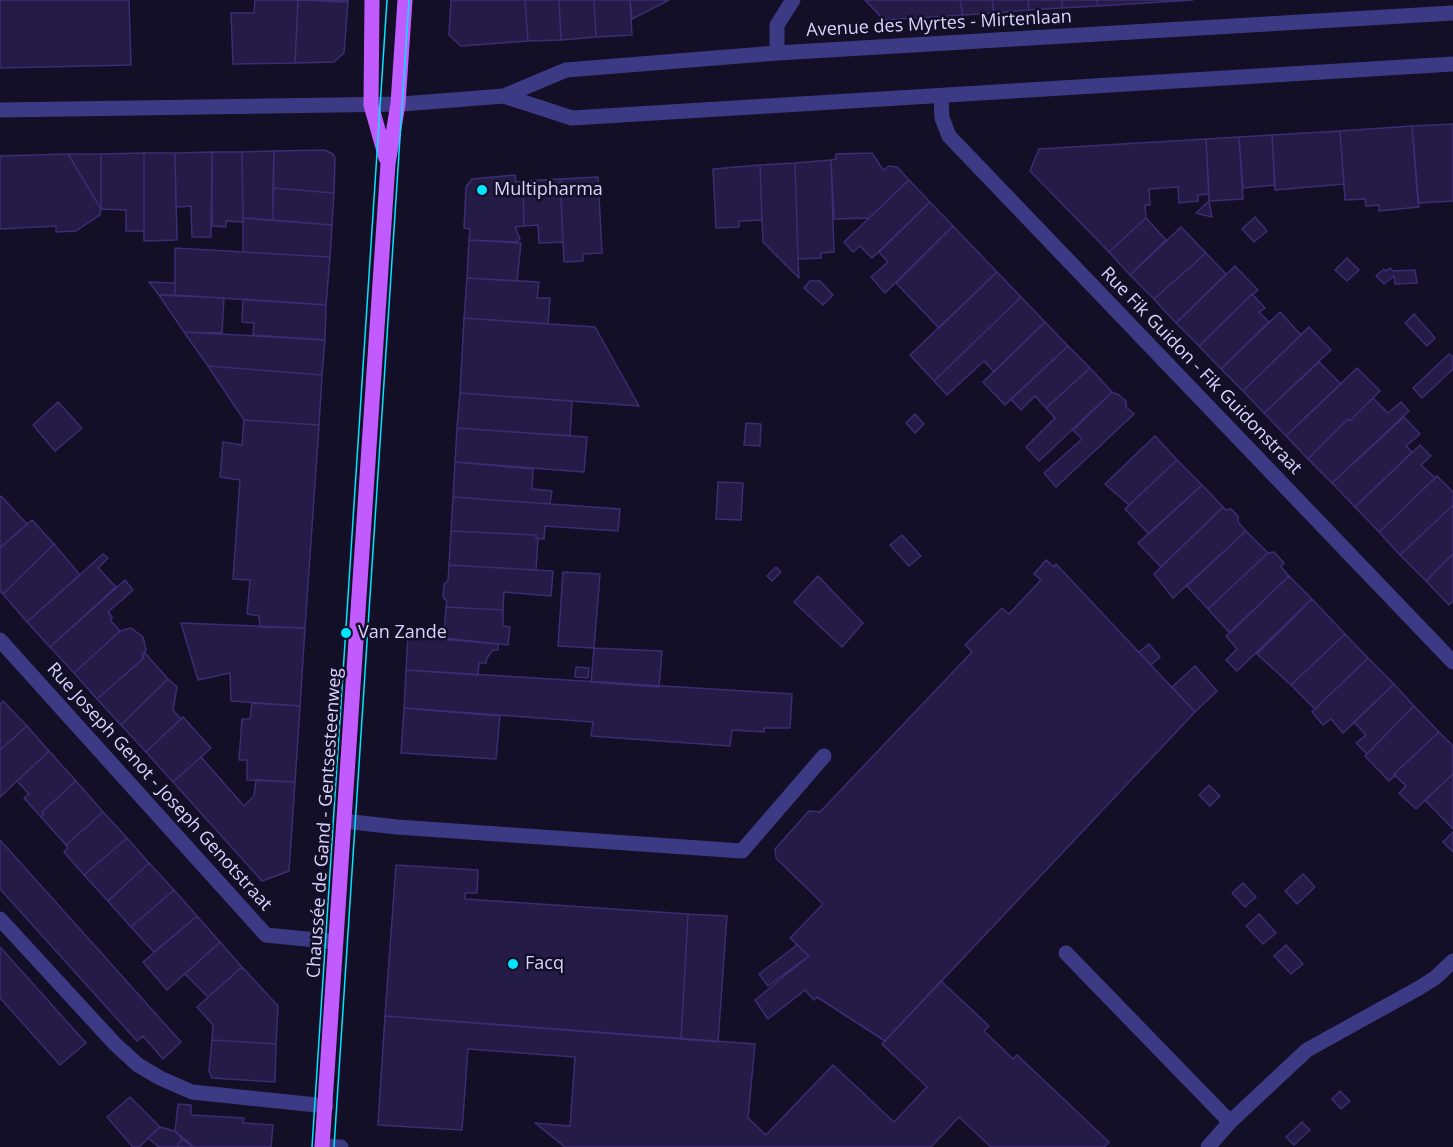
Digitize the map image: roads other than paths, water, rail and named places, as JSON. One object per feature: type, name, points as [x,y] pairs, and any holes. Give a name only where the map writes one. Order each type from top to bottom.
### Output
[{"type":"main road","points":[[372,0],[371,105],[388,164]]},
{"type":"main road","points":[[388,164],[398,104],[405,0]]},
{"type":"main road","name":"Chaussée de Gand - Gentsesteenweg","points":[[322,1147],[388,164]]},
{"type":"street","points":[[777,53],[777,25],[793,0]]},
{"type":"street","name":"Avenue des Myrtes - Mirtenlaan","points":[[0,110],[398,104],[504,96],[566,70],[777,53],[1453,13]]},
{"type":"street","name":"Avenue des Myrtes - Mirtenlaan","points":[[504,96],[572,118],[1453,64]]},
{"type":"street","name":"Rue Fik Guidon - Fik Guidonstraat","points":[[941,96],[942,118],[949,136],[1453,662]]},
{"type":"street","name":"Rue Joseph Genot - Joseph Genotstraat","points":[[0,640],[266,935],[336,942]]},
{"type":"street","points":[[344,821],[397,827],[742,851],[824,756]]},
{"type":"street","points":[[0,920],[115,1044],[138,1065],[160,1078],[192,1092],[326,1106]]},
{"type":"street","points":[[1066,953],[1230,1122]]},
{"type":"street","points":[[1208,1147],[1230,1122],[1307,1050],[1419,988],[1435,978],[1453,961]]},
{"type":"street","points":[[322,1147],[341,1147]]},
{"type":"tram line","points":[[312,1147],[387,0]]},
{"type":"tram line","points":[[334,1147],[409,0]]},
{"type":"place","name":"Multipharma","points":[[482,190]]},
{"type":"place","name":"Van Zande","points":[[346,633]]},
{"type":"place","name":"Facq","points":[[513,964]]}]
